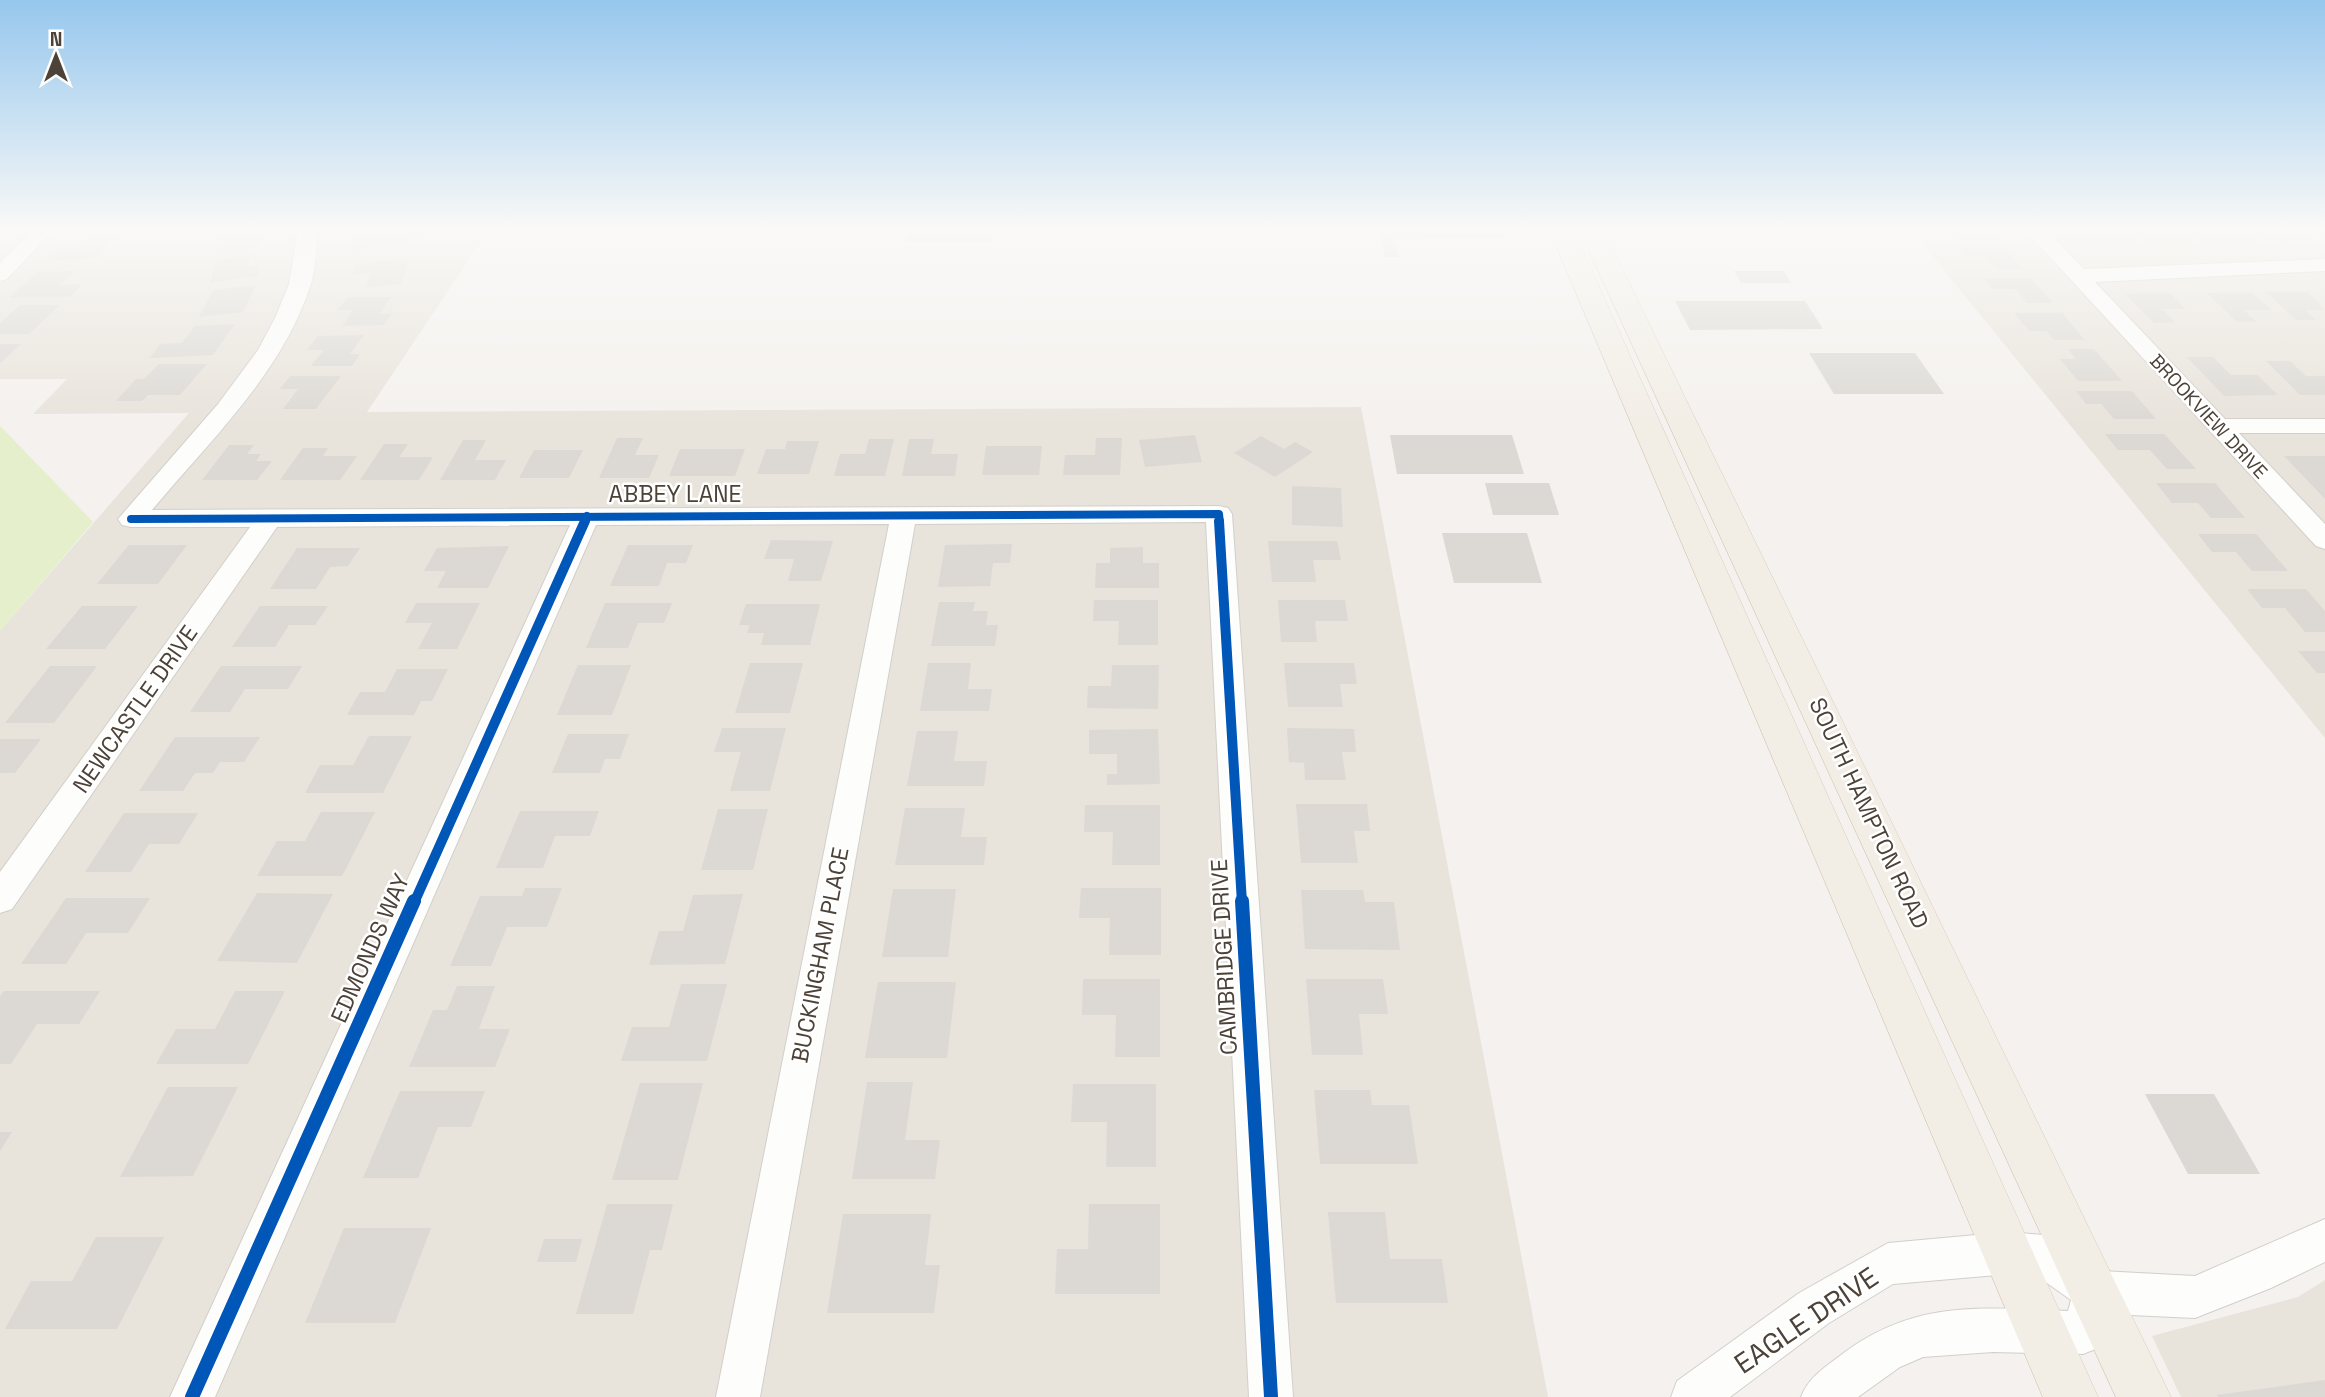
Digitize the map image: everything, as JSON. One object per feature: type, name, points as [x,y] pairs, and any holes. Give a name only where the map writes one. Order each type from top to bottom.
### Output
[{"type":"main road","name":"SOUTH HAMPTON ROAD","points":[[1592,296],[1650,391],[1824,717],[2144,1397]]},
{"type":"main road","name":"SOUTH HAMPTON ROAD","points":[[1623,296],[1650,391],[1774,719],[2071,1397]]},
{"type":"main road","points":[[1774,719],[1824,717]]},
{"type":"street","name":"ABBEY LANE","points":[[295,296],[279,334],[252,378],[131,519],[1219,514]]},
{"type":"street","name":"BROOKVIEW DRIVE","points":[[2098,296],[2325,540]]},
{"type":"street","points":[[2219,426],[2325,426]]},
{"type":"street","name":"BUCKINGHAM PLACE","points":[[738,1397],[904,514]]},
{"type":"street","name":"CAMBRIDGE DRIVE","points":[[1219,514],[1271,1397]]},
{"type":"street","name":"EDMONDS WAY","points":[[192,1397],[587,516]]},
{"type":"street","name":"NEWCASTLE DRIVE","points":[[0,899],[270,518]]},
{"type":"street","points":[[1823,1397],[1879,1354],[1910,1338],[1941,1332],[2083,1333],[2094,1293],[2195,1297],[2256,1273],[2325,1240]]},
{"type":"street","name":"EAGLE DRIVE","points":[[1693,1397],[1814,1308],[1888,1264],[2010,1253],[2044,1256],[2094,1293]]},
{"type":"shaded area","points":[[0,296],[444,296],[367,412],[1361,407],[1548,1397],[0,1397],[0,631],[189,413],[33,414],[67,379],[0,379]]},
{"type":"shaded area","points":[[1965,296],[2325,296],[2325,738]]},
{"type":"shaded area","points":[[2325,1280],[2325,1397],[2181,1397],[2152,1336],[2298,1297]]},
{"type":"green space","points":[[0,426],[93,522],[0,631]]},
{"type":"building","points":[[11,296],[71,296],[70,297],[9,298]]},
{"type":"building","points":[[210,296],[251,296],[243,312],[199,317]]},
{"type":"building","points":[[2021,296],[2047,296],[2053,303],[2027,303]]},
{"type":"building","points":[[2127,296],[2173,296],[2186,309],[2162,309],[2175,322],[2154,323]]},
{"type":"building","points":[[2210,296],[2256,296],[2271,310],[2244,310],[2256,322],[2237,322]]},
{"type":"building","points":[[2270,296],[2312,296],[2325,310],[2305,310],[2316,320],[2296,320]]},
{"type":"building","points":[[348,297],[391,297],[379,314],[392,313],[384,325],[342,326],[353,310],[338,310]]},
{"type":"building","points":[[1675,301],[1805,301],[1823,329],[1690,330]]},
{"type":"building","points":[[20,305],[60,305],[29,334],[0,334],[0,323]]},
{"type":"building","points":[[2014,313],[2062,313],[2085,340],[2054,340],[2047,331],[2029,331]]},
{"type":"building","points":[[235,324],[213,355],[150,358],[160,344],[182,343],[195,326]]},
{"type":"building","points":[[364,335],[350,354],[360,354],[352,366],[311,366],[324,350],[307,350],[318,336]]},
{"type":"building","points":[[0,344],[21,344],[0,363]]},
{"type":"building","points":[[2068,349],[2094,349],[2122,381],[2078,381],[2060,359],[2076,359]]},
{"type":"building","points":[[1809,353],[1915,353],[1944,394],[1834,394]]},
{"type":"building","points":[[2187,357],[2213,357],[2231,375],[2257,375],[2278,395],[2224,396]]},
{"type":"building","points":[[2266,361],[2290,361],[2306,376],[2325,376],[2325,395],[2300,395]]},
{"type":"building","points":[[159,364],[207,364],[180,395],[148,395],[142,401],[116,401],[136,379],[144,379]]},
{"type":"building","points":[[290,376],[341,376],[316,409],[283,409],[298,389],[280,389]]},
{"type":"building","points":[[2076,391],[2132,391],[2156,419],[2114,419],[2101,404],[2086,404]]},
{"type":"building","points":[[2105,434],[2164,434],[2196,469],[2167,469],[2150,450],[2118,450]]},
{"type":"building","points":[[1195,435],[1202,462],[1145,467],[1139,440]]},
{"type":"building","points":[[1390,435],[1512,435],[1524,474],[1397,474]]},
{"type":"building","points":[[1261,436],[1284,449],[1295,442],[1313,452],[1275,477],[1234,453]]},
{"type":"building","points":[[617,438],[643,438],[635,455],[659,455],[649,478],[599,478]]},
{"type":"building","points":[[1096,438],[1122,438],[1120,475],[1063,475],[1065,455],[1095,455]]},
{"type":"building","points":[[869,439],[894,439],[885,476],[834,476],[840,454],[865,454]]},
{"type":"building","points":[[909,439],[934,439],[931,454],[958,454],[955,476],[902,476]]},
{"type":"building","points":[[463,440],[486,440],[475,460],[506,460],[495,480],[440,480]]},
{"type":"building","points":[[787,441],[819,441],[809,474],[757,474],[766,449],[785,449]]},
{"type":"building","points":[[384,444],[408,444],[399,457],[433,457],[419,480],[360,480]]},
{"type":"building","points":[[229,445],[254,445],[247,454],[261,454],[256,461],[272,461],[257,480],[202,480]]},
{"type":"building","points":[[986,446],[1042,446],[1039,475],[982,475]]},
{"type":"building","points":[[303,448],[328,448],[323,456],[357,456],[340,480],[280,480]]},
{"type":"building","points":[[680,449],[745,449],[735,476],[669,476]]},
{"type":"building","points":[[534,450],[583,450],[569,478],[519,478]]},
{"type":"building","points":[[2284,456],[2325,456],[2325,499]]},
{"type":"building","points":[[1485,483],[1549,483],[1559,515],[1493,515]]},
{"type":"building","points":[[2156,483],[2215,483],[2245,518],[2211,518],[2198,503],[2172,503]]},
{"type":"building","points":[[1292,486],[1341,488],[1343,527],[1292,525]]},
{"type":"building","points":[[1442,533],[1527,533],[1542,583],[1454,583]]},
{"type":"building","points":[[2198,534],[2256,534],[2288,571],[2252,571],[2236,552],[2212,552]]},
{"type":"building","points":[[771,540],[833,541],[821,581],[788,581],[794,559],[764,559]]},
{"type":"building","points":[[1268,541],[1337,541],[1341,560],[1313,560],[1316,582],[1272,582]]},
{"type":"building","points":[[1012,544],[1010,563],[993,563],[990,586],[938,587],[945,545]]},
{"type":"building","points":[[129,545],[187,545],[158,584],[97,584]]},
{"type":"building","points":[[628,545],[693,545],[686,563],[667,563],[659,586],[610,586]]},
{"type":"building","points":[[509,546],[488,588],[437,588],[446,571],[424,571],[437,548]]},
{"type":"building","points":[[1143,547],[1143,563],[1159,563],[1159,588],[1095,588],[1096,563],[1110,563],[1110,548]]},
{"type":"building","points":[[297,548],[360,548],[348,566],[330,567],[316,589],[270,589]]},
{"type":"building","points":[[2247,589],[2306,589],[2325,611],[2325,632],[2305,632],[2285,608],[2262,608]]},
{"type":"building","points":[[1094,600],[1158,600],[1158,645],[1118,645],[1119,621],[1093,621]]},
{"type":"building","points":[[1278,600],[1345,600],[1348,621],[1315,621],[1317,642],[1281,642]]},
{"type":"building","points":[[939,602],[975,602],[973,611],[988,611],[986,625],[998,625],[995,646],[931,646]]},
{"type":"building","points":[[416,603],[480,603],[457,649],[418,649],[432,623],[405,623]]},
{"type":"building","points":[[605,603],[672,603],[664,623],[638,623],[628,648],[586,648]]},
{"type":"building","points":[[746,604],[820,604],[810,645],[761,645],[764,633],[747,633],[750,625],[739,625]]},
{"type":"building","points":[[82,606],[138,606],[105,649],[46,649]]},
{"type":"building","points":[[260,606],[328,606],[315,625],[289,625],[275,647],[232,647]]},
{"type":"building","points":[[2298,651],[2325,651],[2325,673],[2317,673]]},
{"type":"building","points":[[750,663],[803,663],[790,713],[735,713]]},
{"type":"building","points":[[928,663],[971,663],[968,689],[992,689],[989,711],[920,711]]},
{"type":"building","points":[[1284,663],[1354,663],[1357,684],[1340,684],[1343,707],[1288,707]]},
{"type":"building","points":[[578,665],[631,665],[612,715],[557,715]]},
{"type":"building","points":[[1112,665],[1159,665],[1158,709],[1087,708],[1088,686],[1111,686]]},
{"type":"building","points":[[50,666],[97,666],[54,723],[5,723]]},
{"type":"building","points":[[221,666],[302,666],[288,689],[245,689],[230,712],[190,712]]},
{"type":"building","points":[[397,669],[448,669],[432,701],[421,701],[414,715],[347,715],[360,692],[385,692]]},
{"type":"building","points":[[722,728],[786,728],[770,791],[730,791],[741,752],[714,752]]},
{"type":"building","points":[[1287,728],[1354,729],[1356,752],[1342,752],[1346,780],[1305,780],[1304,763],[1289,762]]},
{"type":"building","points":[[1158,729],[1160,784],[1107,785],[1107,774],[1117,774],[1117,754],[1089,754],[1089,730]]},
{"type":"building","points":[[917,731],[958,731],[954,761],[987,761],[984,786],[907,786]]},
{"type":"building","points":[[568,734],[629,734],[620,759],[605,759],[600,773],[552,773]]},
{"type":"building","points":[[369,736],[412,736],[383,793],[305,793],[320,765],[353,765]]},
{"type":"building","points":[[175,737],[260,737],[244,762],[220,762],[213,773],[195,773],[183,791],[139,791]]},
{"type":"building","points":[[0,739],[41,739],[15,773],[0,773]]},
{"type":"building","points":[[1296,804],[1367,804],[1370,831],[1354,831],[1358,863],[1301,863]]},
{"type":"building","points":[[1085,805],[1160,805],[1160,865],[1112,865],[1113,832],[1084,832]]},
{"type":"building","points":[[905,808],[965,808],[961,837],[987,837],[984,865],[895,865]]},
{"type":"building","points":[[718,809],[768,809],[753,870],[701,870]]},
{"type":"building","points":[[520,811],[599,811],[590,836],[555,836],[543,868],[496,868]]},
{"type":"building","points":[[321,812],[375,812],[342,876],[257,876],[277,841],[305,841]]},
{"type":"building","points":[[124,813],[198,813],[179,844],[149,844],[131,872],[85,872]]},
{"type":"building","points":[[525,888],[562,888],[547,927],[507,927],[491,966],[450,966],[480,896],[522,896]]},
{"type":"building","points":[[1081,888],[1161,888],[1161,955],[1109,955],[1110,918],[1079,918]]},
{"type":"building","points":[[893,889],[956,889],[948,957],[882,957]]},
{"type":"building","points":[[1301,890],[1363,890],[1365,902],[1394,902],[1400,950],[1305,949]]},
{"type":"building","points":[[257,893],[333,894],[297,963],[217,961]]},
{"type":"building","points":[[743,894],[725,964],[649,965],[659,931],[683,931],[693,895]]},
{"type":"building","points":[[66,898],[150,898],[128,933],[86,933],[66,964],[21,964]]},
{"type":"building","points":[[1083,979],[1160,979],[1160,1057],[1115,1057],[1116,1015],[1082,1015]]},
{"type":"building","points":[[1306,979],[1383,979],[1388,1014],[1359,1014],[1363,1055],[1312,1055]]},
{"type":"building","points":[[878,982],[956,982],[947,1058],[865,1058]]},
{"type":"building","points":[[681,984],[727,984],[707,1061],[621,1061],[632,1027],[669,1027]]},
{"type":"building","points":[[457,986],[495,986],[479,1029],[510,1029],[495,1067],[409,1067],[433,1010],[447,1010]]},
{"type":"building","points":[[4,991],[100,991],[79,1024],[37,1024],[11,1064],[0,1064],[0,996]]},
{"type":"building","points":[[235,991],[285,991],[248,1064],[156,1064],[176,1029],[215,1029]]},
{"type":"building","points":[[867,1082],[913,1082],[905,1140],[940,1140],[935,1179],[852,1179]]},
{"type":"building","points":[[640,1083],[703,1083],[678,1180],[612,1180]]},
{"type":"building","points":[[1073,1084],[1156,1084],[1156,1167],[1106,1167],[1107,1122],[1071,1122]]},
{"type":"building","points":[[168,1087],[238,1087],[193,1176],[120,1177]]},
{"type":"building","points":[[1314,1090],[1370,1090],[1372,1105],[1409,1105],[1418,1164],[1320,1164]]},
{"type":"building","points":[[400,1091],[485,1091],[471,1127],[438,1127],[418,1178],[363,1178]]},
{"type":"building","points":[[2145,1094],[2214,1094],[2260,1174],[2188,1174]]},
{"type":"building","points":[[0,1132],[12,1132],[0,1151]]},
{"type":"building","points":[[607,1204],[673,1204],[662,1250],[650,1250],[633,1314],[576,1314]]},
{"type":"building","points":[[1089,1204],[1160,1204],[1160,1294],[1055,1294],[1057,1249],[1088,1249]]},
{"type":"building","points":[[1328,1212],[1385,1212],[1390,1259],[1442,1259],[1448,1303],[1336,1303]]},
{"type":"building","points":[[843,1214],[931,1214],[925,1265],[940,1265],[934,1313],[827,1313]]},
{"type":"building","points":[[344,1228],[431,1228],[395,1323],[305,1323]]},
{"type":"building","points":[[96,1237],[164,1237],[117,1329],[5,1329],[31,1281],[72,1281]]},
{"type":"building","points":[[544,1239],[582,1239],[576,1262],[537,1262]]},
{"type":"building","points":[[2325,1380],[2325,1397],[2217,1395]]},
{"type":"cycle path","points":[[131,519],[1219,514],[1271,1397]]},
{"type":"cycle path","points":[[192,1397],[587,516]]}]
